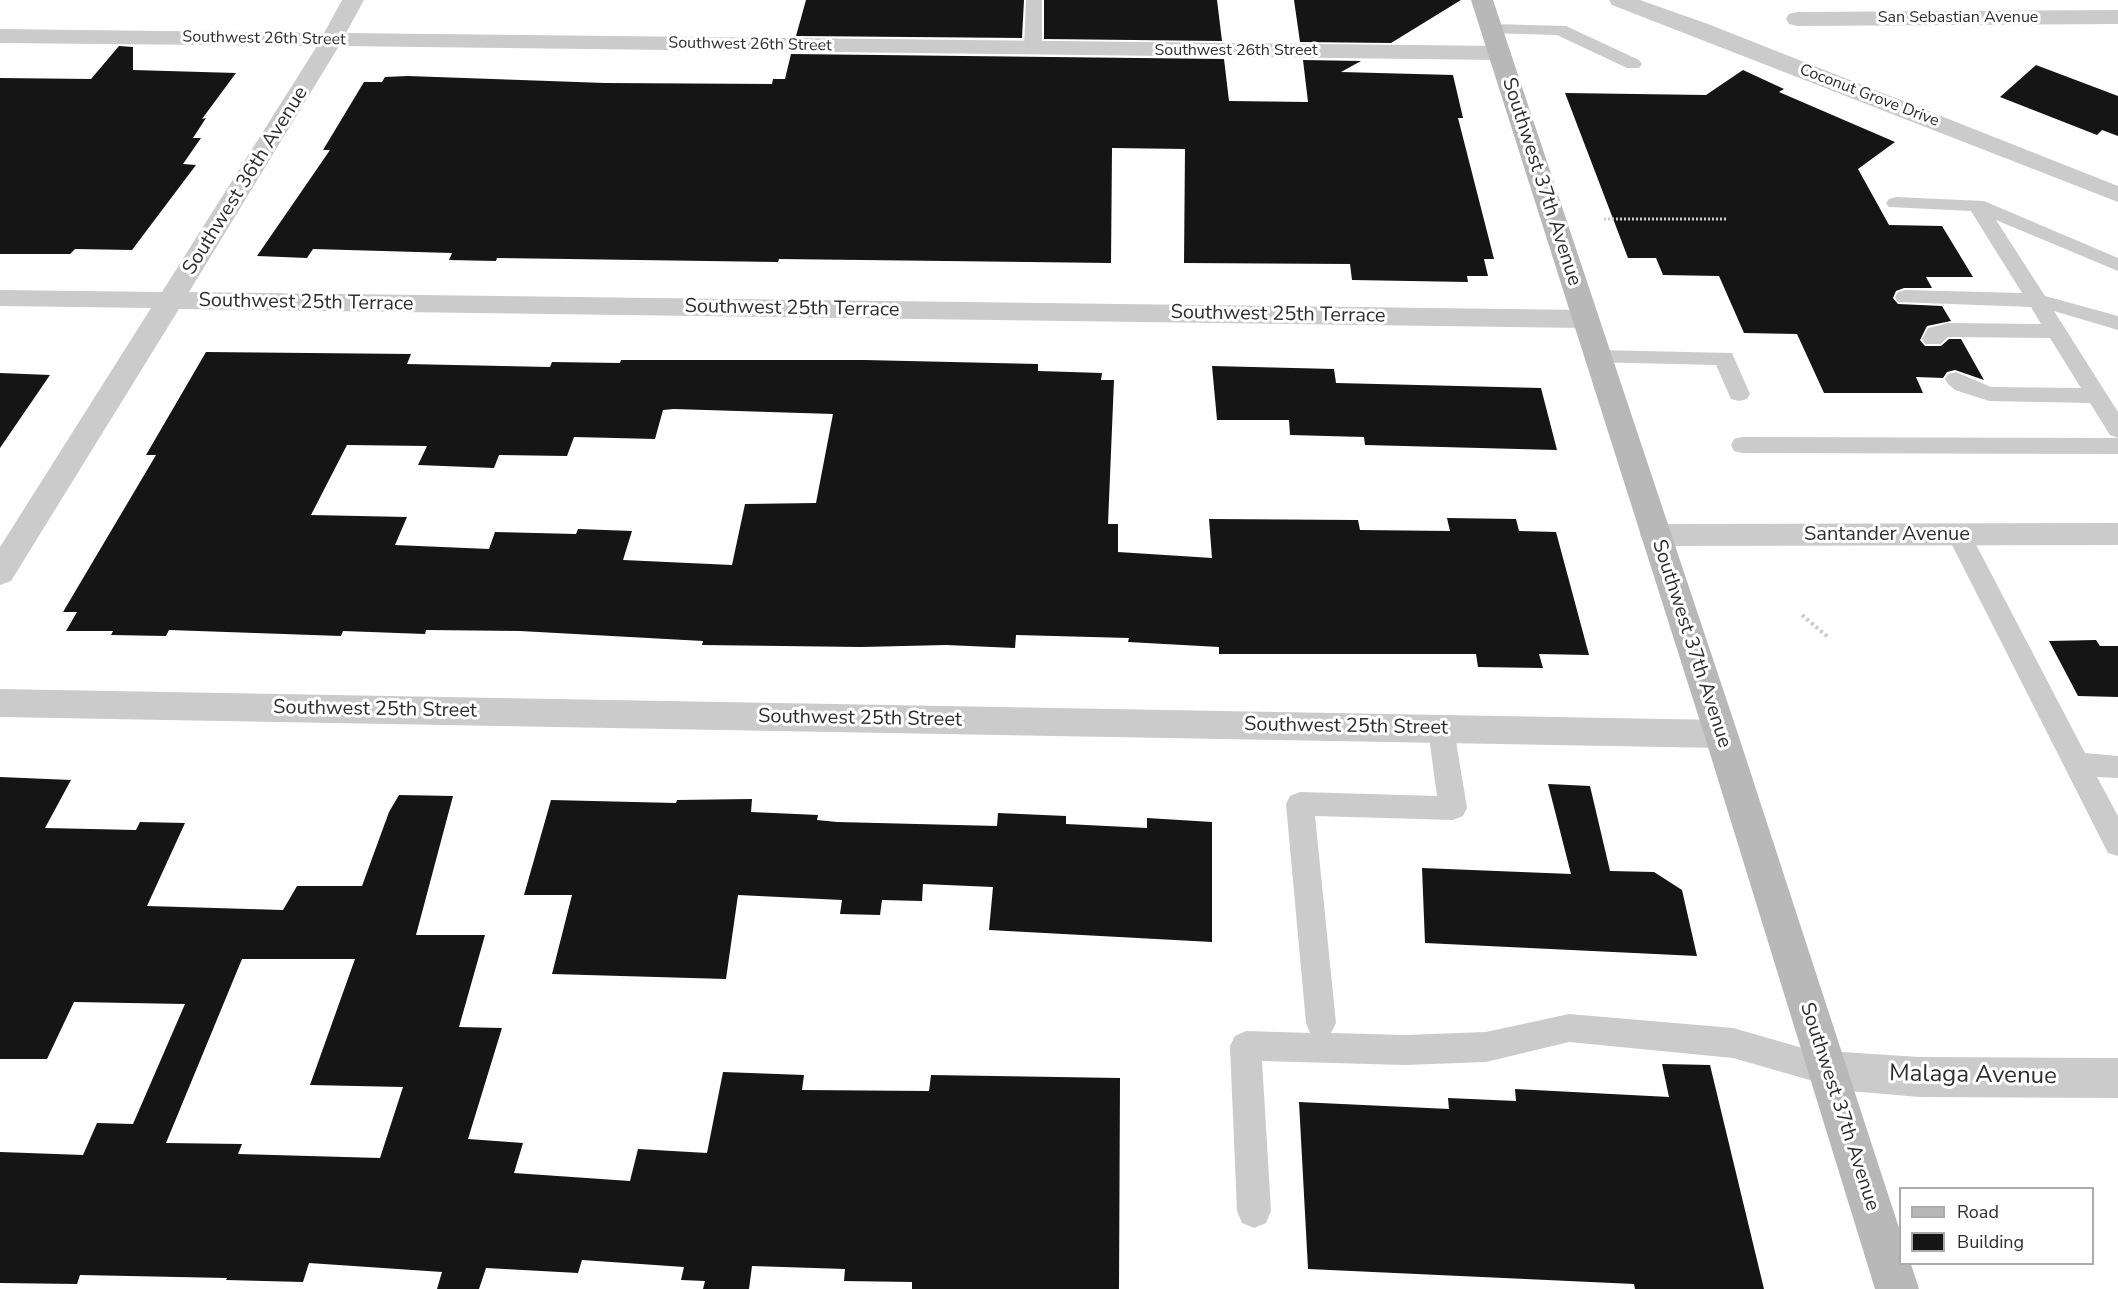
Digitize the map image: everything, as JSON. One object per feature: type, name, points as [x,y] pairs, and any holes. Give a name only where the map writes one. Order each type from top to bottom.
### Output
[{"type":"main road","name":"Southwest 37th Avenue","points":[[1491,27],[1721,734],[1897,1289]]},
{"type":"street","name":"Southwest 36th Avenue","points":[[0,573],[171,301],[331,40],[353,0]]},
{"type":"street","name":"Coconut Grove Drive","points":[[1620,0],[1700,29],[2118,195]]},
{"type":"street","name":"San Sebastian Avenue","points":[[1797,19],[2118,17]]},
{"type":"street","name":"Southwest 26th Street","points":[[0,36],[1033,49],[1491,27]]},
{"type":"street","name":"Southwest 25th Terrace","points":[[0,298],[1585,319]]},
{"type":"street","name":"Santander Avenue","points":[[1656,536],[2118,534]]},
{"type":"street","name":"Southwest 25th Street","points":[[0,703],[1721,734]]},
{"type":"street","name":"Malaga Avenue","points":[[1827,1070],[1919,1077],[2118,1078]]},
{"type":"lane","points":[[1033,49],[1034,0]]},
{"type":"lane","points":[[1491,27],[1560,30],[1633,64]]},
{"type":"lane","points":[[1896,203],[1977,205],[2118,265]]},
{"type":"lane","points":[[1977,205],[2053,331],[2118,430]]},
{"type":"lane","points":[[1905,297],[2013,298],[2060,305],[2118,323]]},
{"type":"lane","points":[[1933,339],[1935,333],[1948,330],[2053,331]]},
{"type":"lane","points":[[1598,357],[1724,358],[1739,394]]},
{"type":"lane","points":[[1956,379],[1963,386],[1989,394],[2096,396]]},
{"type":"lane","points":[[1742,445],[2118,446]]},
{"type":"lane","points":[[1959,535],[2118,844]]},
{"type":"lane","points":[[1321,1023],[1300,804],[1453,808],[1441,729]]},
{"type":"lane","points":[[2077,764],[2118,767]]},
{"type":"lane","points":[[1254,1211],[1246,1046],[1405,1050],[1486,1047],[1569,1028],[1733,1043],[1827,1070]]},
{"type":"path","points":[[1604,219],[1727,219]]},
{"type":"path","points":[[1802,615],[1828,637]]},
{"type":"building","points":[[806,0],[1024,0],[1022,38],[796,36]]},
{"type":"building","points":[[1044,0],[1217,0],[1222,41],[1044,39]]},
{"type":"building","points":[[1294,0],[1461,0],[1391,43],[1300,42]]},
{"type":"building","points":[[119,46],[133,47],[133,70],[236,73],[202,119],[206,118],[193,138],[201,138],[183,164],[196,165],[132,250],[75,249],[70,254],[0,254],[0,78],[91,79]]},
{"type":"building","points":[[791,54],[1224,59],[1229,101],[1308,102],[1303,60],[1361,61],[1341,72],[1453,75],[1463,118],[1458,118],[1494,259],[1484,259],[1488,276],[1467,276],[1468,282],[1352,280],[1350,264],[1184,263],[1185,149],[1112,148],[1111,263],[497,258],[496,261],[449,260],[452,253],[313,249],[307,258],[257,256],[330,150],[323,150],[364,82],[382,82],[385,77],[408,76],[605,83],[772,84],[773,79],[785,79]]},
{"type":"building","points":[[2036,65],[2118,96],[2118,136],[2102,130],[2097,135],[2000,97]]},
{"type":"building","points":[[1743,70],[1784,89],[1779,92],[1895,142],[1858,169],[1889,225],[1942,226],[1973,277],[1926,277],[1932,288],[1904,288],[1896,291],[1893,298],[1898,304],[1942,306],[1951,321],[1927,326],[1920,340],[1925,346],[1941,346],[1949,339],[1961,339],[1984,380],[1955,370],[1947,372],[1943,378],[1916,377],[1923,393],[1824,393],[1797,334],[1744,333],[1719,276],[1663,275],[1656,258],[1628,258],[1565,93],[1706,95]]},
{"type":"building","points":[[206,352],[411,354],[407,364],[550,367],[552,362],[620,363],[621,360],[864,360],[1038,364],[1038,371],[1102,373],[1101,380],[1114,380],[1108,524],[1118,524],[1118,552],[1212,558],[1209,519],[1358,520],[1360,530],[1450,531],[1447,518],[1516,519],[1519,531],[1556,532],[1589,655],[1539,654],[1543,668],[1478,667],[1476,654],[1219,654],[1219,647],[1128,642],[1129,638],[1016,635],[1015,648],[946,645],[861,647],[702,645],[703,641],[520,631],[426,630],[425,634],[343,631],[341,636],[169,630],[166,636],[111,635],[113,631],[66,631],[77,612],[63,612],[156,455],[146,455]],"holes":[[[663,410],[833,414],[816,503],[745,504],[732,565],[623,560],[632,531],[578,529],[576,534],[495,532],[489,549],[395,545],[407,517],[311,515],[347,445],[427,446],[418,465],[494,468],[499,455],[567,456],[574,437],[655,439]]]},
{"type":"building","points":[[1212,366],[1334,369],[1336,383],[1541,388],[1557,450],[1365,445],[1364,437],[1290,435],[1289,420],[1217,420]]},
{"type":"building","points":[[0,373],[50,375],[0,448]]},
{"type":"building","points":[[2096,640],[2100,646],[2118,646],[2118,697],[2078,696],[2049,641]]},
{"type":"building","points":[[0,777],[71,780],[45,828],[136,830],[140,822],[185,823],[147,906],[283,910],[297,886],[362,886],[389,812],[399,795],[453,796],[416,935],[485,935],[459,1027],[502,1028],[468,1139],[523,1143],[514,1173],[630,1181],[638,1149],[707,1153],[723,1072],[804,1075],[802,1090],[929,1091],[931,1075],[1120,1078],[1119,1289],[912,1289],[912,1282],[844,1281],[845,1269],[752,1266],[749,1289],[703,1289],[705,1281],[681,1280],[684,1267],[582,1260],[578,1273],[486,1268],[479,1289],[437,1289],[442,1272],[309,1263],[303,1282],[80,1275],[77,1284],[0,1283],[0,1152],[83,1155],[97,1123],[133,1124],[185,1004],[74,1002],[47,1059],[0,1059]],"holes":[[[242,959],[355,959],[310,1085],[403,1087],[380,1158],[238,1154],[242,1144],[166,1143]]]},
{"type":"building","points":[[1548,784],[1590,786],[1610,871],[1654,872],[1682,890],[1697,956],[1425,943],[1422,868],[1571,874]]},
{"type":"building","points":[[752,799],[751,812],[818,815],[817,820],[837,822],[997,826],[998,813],[1066,816],[1066,824],[1147,828],[1147,818],[1212,822],[1212,942],[989,930],[993,887],[923,884],[922,901],[882,900],[880,915],[840,914],[842,900],[738,895],[726,979],[552,974],[572,895],[524,895],[551,800],[676,803],[677,800]]},
{"type":"building","points":[[1662,1064],[1710,1065],[1764,1289],[1635,1289],[1634,1284],[1308,1269],[1299,1102],[1449,1109],[1448,1098],[1516,1101],[1515,1089],[1669,1097]]}]
